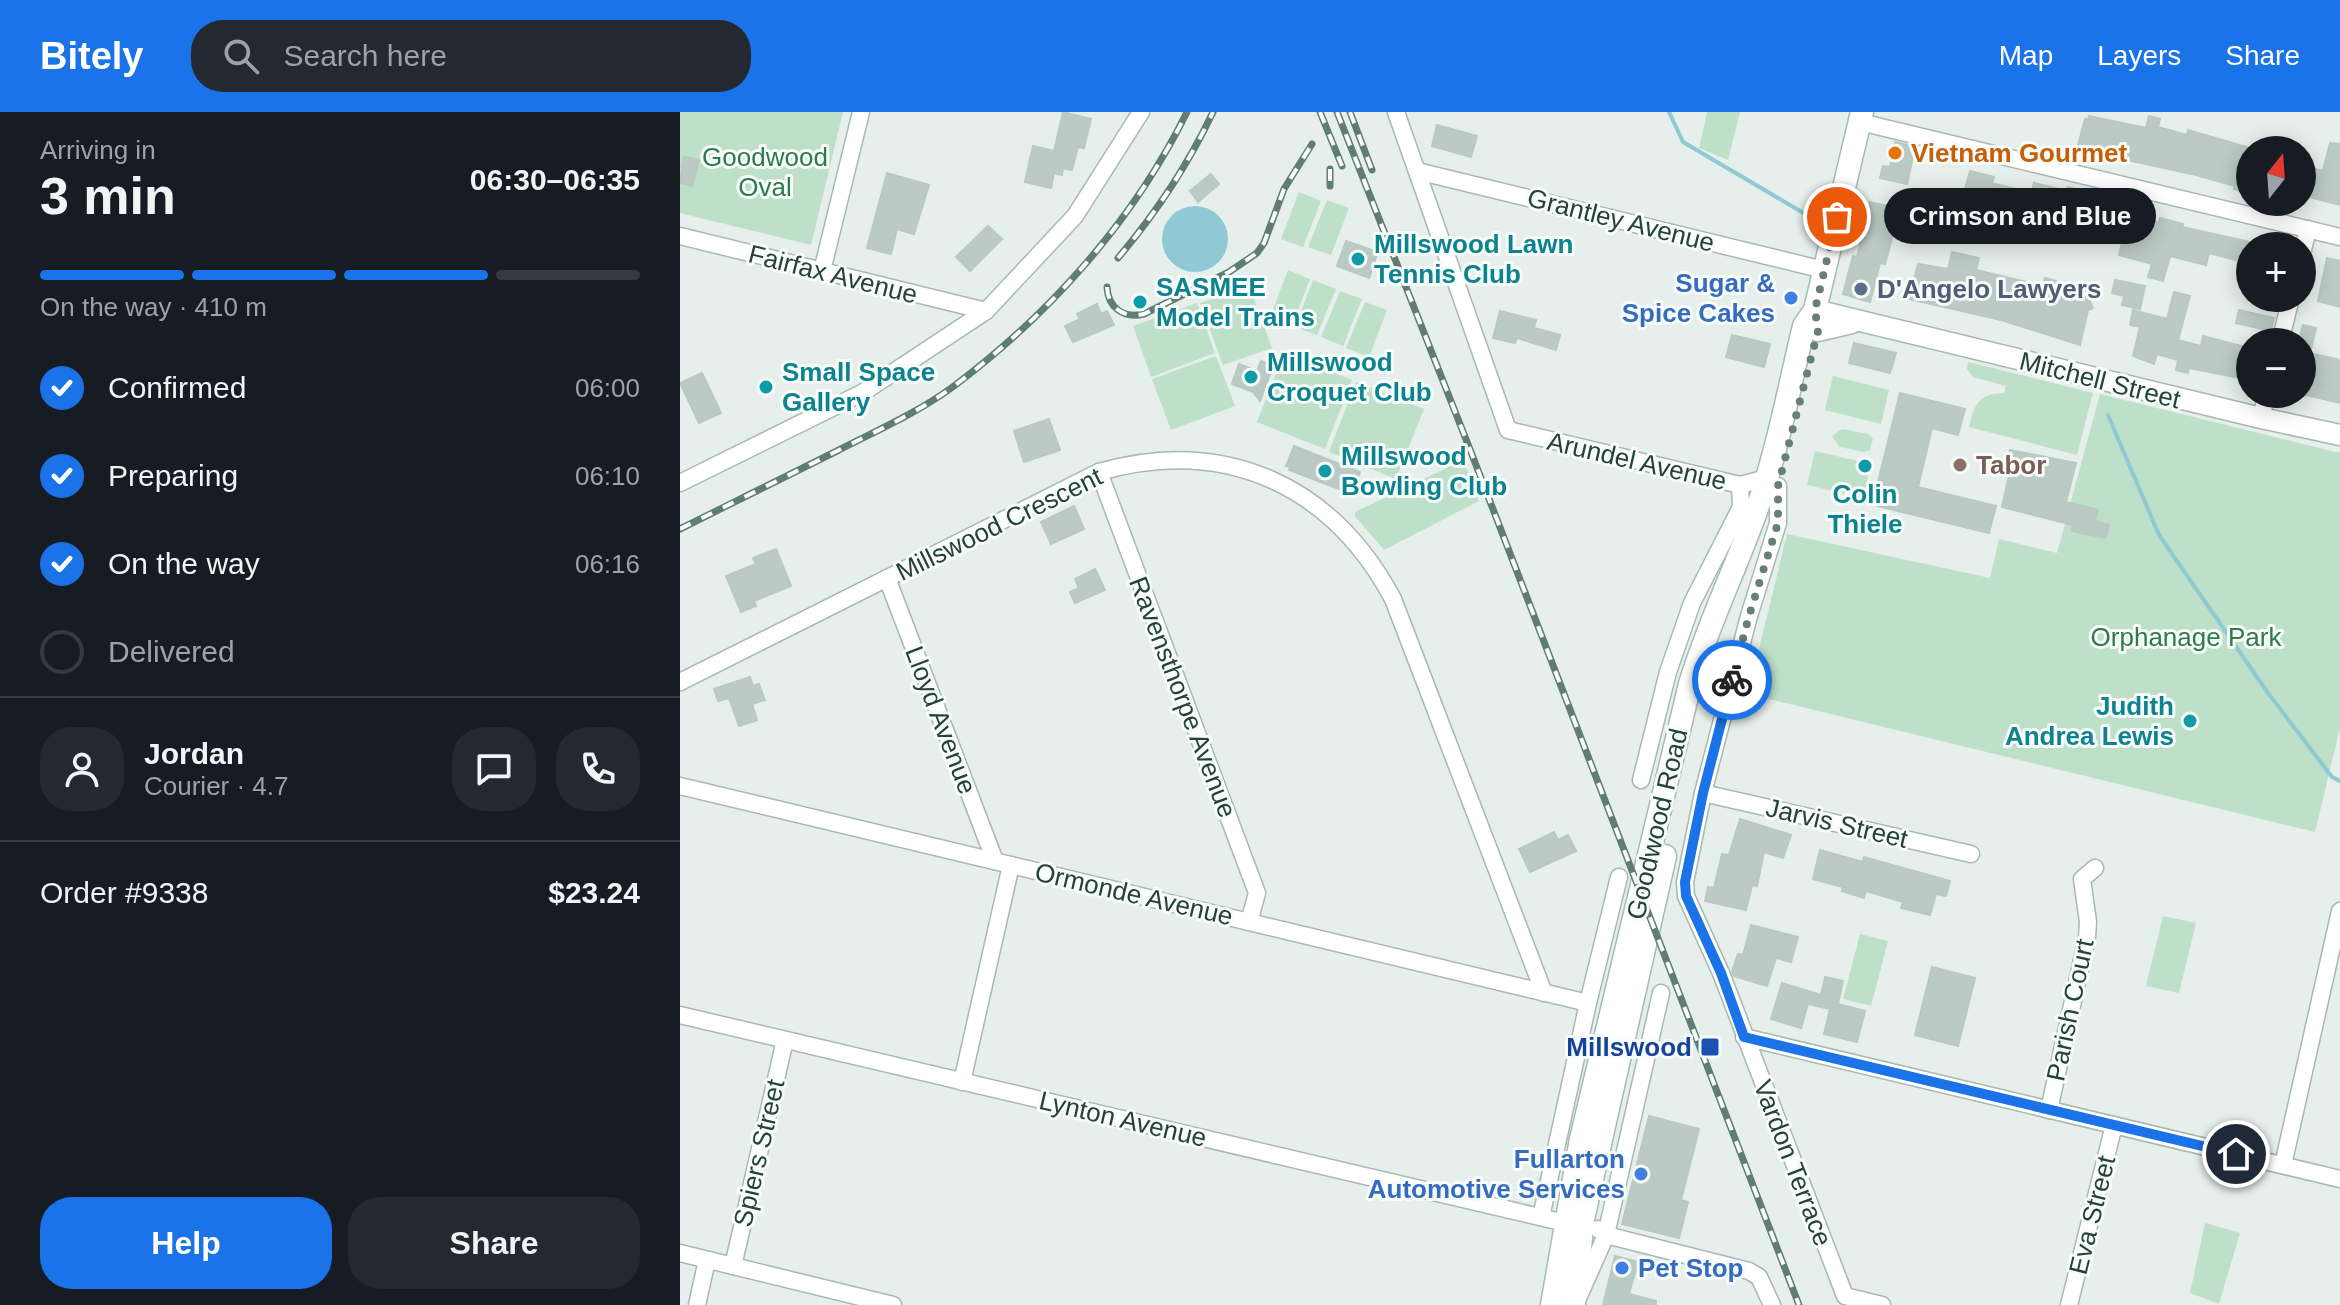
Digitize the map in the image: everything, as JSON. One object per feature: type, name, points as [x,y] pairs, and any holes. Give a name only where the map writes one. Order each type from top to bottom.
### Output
[{"type":"main road","name":"Goodwood Road","points":[[1552,1305],[1695,725],[1716,649],[1742,609],[1766,524],[1804,326],[1816,321],[1824,270],[1861,117]]},
{"type":"main road","name":"Goodwood Road","points":[[1575,1305],[1574,1221],[1581,1139],[1690,684],[1713,613],[1772,482]]},
{"type":"street","points":[[822,271],[861,112]]},
{"type":"street","points":[[680,483],[862,393],[986,311],[1075,216],[1141,112]]},
{"type":"street","name":"Arundel Avenue","points":[[1396,112],[1508,430],[1740,485],[1772,482]]},
{"type":"street","points":[[1861,117],[2340,237]]},
{"type":"street","name":"Grantley Avenue","points":[[1417,171],[1824,270]]},
{"type":"street","name":"Fairfax Avenue","points":[[680,236],[986,311]]},
{"type":"street","name":"Mitchell Street","points":[[1816,321],[1860,321],[2340,435]]},
{"type":"street","points":[[2261,418],[2264,408]]},
{"type":"street","name":"Millswood Crescent","points":[[680,682],[1099,472],[1171,460],[1234,465],[1278,482],[1334,520],[1369,559],[1393,599],[1544,993]]},
{"type":"street","name":"Ravensthorpe Avenue","points":[[1099,472],[1257,893],[1249,922]]},
{"type":"street","points":[[1641,780],[1672,658],[1692,603],[1741,507],[1740,485]]},
{"type":"street","name":"Lloyd Avenue","points":[[887,578],[1003,863]]},
{"type":"street","name":"Vardon Terrace","points":[[1742,609],[1685,882],[1686,896],[1721,973],[1845,1296],[1882,1305]]},
{"type":"street","name":"Ormonde Avenue","points":[[680,786],[1588,1003]]},
{"type":"street","name":"Jarvis Street","points":[[1703,793],[1971,854]]},
{"type":"street","points":[[962,1082],[1003,863]]},
{"type":"street","name":"Parish Court","points":[[2049,1110],[2087,937],[2082,879],[2095,868]]},
{"type":"street","points":[[1541,1217],[1619,877]]},
{"type":"street","points":[[2283,1165],[2340,911]]},
{"type":"street","points":[[1575,1305],[1606,1235],[1661,993]]},
{"type":"street","name":"Lynton Avenue","points":[[680,1015],[1541,1217],[1574,1221]]},
{"type":"street","points":[[1744,1037],[2340,1179]]},
{"type":"street","name":"Spiers Street","points":[[733,1266],[785,1040]]},
{"type":"street","name":"Eva Street","points":[[2069,1305],[2114,1125]]},
{"type":"street","points":[[1574,1221],[1606,1235],[1749,1271],[1759,1277],[1772,1305]]},
{"type":"street","points":[[680,1253],[893,1305]]},
{"type":"street","points":[[697,1305],[707,1260]]},
{"type":"green space","name":"Goodwood Oval","points":[[680,112],[843,112],[811,245],[680,213]]},
{"type":"green space","points":[[1707,112],[1740,112],[1728,160],[1699,148]]},
{"type":"green space","points":[[1299,192],[1321,201],[1303,247],[1281,239]]},
{"type":"green space","points":[[1327,200],[1349,208],[1331,255],[1308,247]]},
{"type":"green space","points":[[1288,270],[1310,279],[1292,326],[1270,317]]},
{"type":"green space","points":[[1313,280],[1336,289],[1317,335],[1295,327]]},
{"type":"green space","points":[[1249,285],[1272,348],[1223,365],[1200,303]]},
{"type":"green space","points":[[1340,291],[1362,299],[1343,346],[1321,337]]},
{"type":"green space","points":[[1365,302],[1387,310],[1369,357],[1346,348]]},
{"type":"green space","points":[[1197,303],[1215,353],[1151,377],[1133,326]]},
{"type":"green space","points":[[1284,353],[1352,380],[1325,449],[1257,422]]},
{"type":"green space","points":[[1216,356],[1235,406],[1171,430],[1152,379]]},
{"type":"green space","points":[[1968,362],[2093,393],[2077,455],[1969,427],[1979,402],[1989,395],[2004,393],[2006,386],[1973,377],[1967,369]]},
{"type":"green space","points":[[1833,376],[1889,390],[1881,424],[1825,410]]},
{"type":"green space","points":[[1356,382],[1424,409],[1396,479],[1329,452]]},
{"type":"green space","name":"Orphanage Park","points":[[2100,394],[2340,453],[2340,728],[2315,832],[1748,694],[1787,534],[1990,578],[1999,539],[2057,553]]},
{"type":"green space","points":[[1842,429],[1868,434],[1873,439],[1870,450],[1864,452],[1840,447],[1832,436]]},
{"type":"green space","points":[[1815,451],[1871,464],[1863,498],[1807,485]]},
{"type":"green space","points":[[1463,460],[1479,501],[1384,550],[1355,516],[1355,512]]},
{"type":"green space","points":[[2163,916],[2196,923],[2179,993],[2146,986]]},
{"type":"green space","points":[[1860,934],[1888,941],[1871,1006],[1843,999]]},
{"type":"green space","points":[[2205,1223],[2240,1233],[2219,1304],[2190,1293]]},
{"type":"water","points":[[1195,206],[1208,209],[1218,216],[1225,226],[1228,239],[1225,252],[1218,262],[1208,269],[1195,272],[1182,269],[1172,262],[1165,252],[1162,239],[1165,226],[1172,216],[1182,209]]},
{"type":"building","points":[[1063,112],[1091,119],[1084,148],[1078,147],[1072,170],[1063,168],[1062,175],[1054,173],[1051,188],[1025,182],[1033,146],[1054,151]]},
{"type":"building","points":[[2089,116],[2146,128],[2149,116],[2160,119],[2158,127],[2187,135],[2188,130],[2236,144],[2236,190],[2235,186],[2196,175],[2077,149],[2085,119]]},
{"type":"building","points":[[1437,125],[1477,136],[1471,157],[1432,146]]},
{"type":"building","points":[[1895,142],[1915,147],[1907,184],[1880,178],[1883,166],[1890,167]]},
{"type":"building","points":[[2330,143],[2340,144],[2340,205],[2316,199],[2316,169],[2323,171]]},
{"type":"building","points":[[684,157],[699,160],[692,186],[680,183]]},
{"type":"building","points":[[1970,171],[1994,177],[1992,183],[2031,193],[2034,183],[2067,191],[2068,187],[2092,193],[2089,201],[2120,209],[2118,213],[2158,223],[2160,218],[2183,224],[2182,227],[2236,239],[2236,260],[2209,253],[2206,265],[2170,256],[2163,281],[2148,277],[2152,264],[2119,255],[2123,239],[2053,219],[2052,224],[1996,211],[1998,202],[1964,193]]},
{"type":"building","points":[[887,173],[929,185],[914,234],[897,229],[891,254],[867,248]]},
{"type":"building","points":[[1211,174],[1219,184],[1198,202],[1190,191]]},
{"type":"building","points":[[1870,202],[1900,209],[1885,264],[1880,263],[1870,302],[1843,294],[1853,256],[1857,257]]},
{"type":"building","points":[[988,226],[1002,239],[970,271],[956,257]]},
{"type":"building","name":"Millswood Lawn Tennis Club","points":[[1346,241],[1378,252],[1369,278],[1337,266]]},
{"type":"building","points":[[1952,252],[1979,258],[1976,270],[2043,286],[2045,278],[2056,281],[2054,291],[2073,296],[2085,291],[2093,308],[2088,310],[2080,345],[2001,320],[1909,299],[1918,264],[1948,269]]},
{"type":"building","points":[[2327,258],[2340,261],[2340,307],[2318,301]]},
{"type":"building","points":[[2115,280],[2145,286],[2140,309],[2122,305],[2124,296],[2112,293]]},
{"type":"building","points":[[2174,292],[2190,296],[2178,340],[2201,346],[2203,336],[2236,345],[2236,377],[2189,368],[2188,373],[2176,370],[2178,360],[2157,354],[2154,364],[2133,356],[2140,327],[2130,325],[2133,310],[2167,319]]},
{"type":"building","points":[[1097,304],[1101,314],[1107,311],[1114,325],[1073,342],[1065,326],[1080,319],[1077,314]]},
{"type":"building","points":[[1500,311],[1536,320],[1534,328],[1560,335],[1556,350],[1517,338],[1515,343],[1493,338]]},
{"type":"building","points":[[2239,312],[2274,318],[2272,328],[2236,323]]},
{"type":"building","points":[[1732,335],[1770,344],[1764,367],[1726,357]]},
{"type":"building","points":[[1854,343],[1896,353],[1890,373],[1849,363]]},
{"type":"building","points":[[2316,354],[2340,360],[2340,403],[2316,397]]},
{"type":"building","name":"Millswood Croquet Club","points":[[1261,361],[1273,366],[1260,401],[1253,392],[1232,384],[1239,364],[1257,371]]},
{"type":"building","points":[[702,373],[721,413],[699,423],[680,383]]},
{"type":"building","points":[[1900,393],[1965,409],[1958,435],[1932,428],[1918,487],[1996,506],[1989,533],[1877,506],[1882,487],[1877,486]]},
{"type":"building","points":[[1049,419],[1060,450],[1024,462],[1014,431]]},
{"type":"building","name":"Millswood Bowling Club","points":[[1294,446],[1360,472],[1352,494],[1289,470],[1290,467],[1286,466]]},
{"type":"building","points":[[2010,450],[2076,463],[2066,502],[2098,510],[2095,521],[2109,525],[2106,538],[2072,531],[2073,525],[2002,507],[2009,475],[2005,474]]},
{"type":"building","points":[[1074,506],[1084,529],[1051,544],[1041,522]]},
{"type":"building","points":[[776,549],[791,586],[754,601],[756,606],[741,612],[726,576],[756,564],[753,558]]},
{"type":"building","points":[[1095,569],[1105,590],[1075,603],[1070,592],[1079,588],[1075,579]]},
{"type":"building","points":[[750,677],[753,686],[759,684],[765,700],[752,704],[757,720],[739,726],[729,698],[718,701],[714,689]]},
{"type":"building","points":[[1740,819],[1791,835],[1783,858],[1764,852],[1757,886],[1752,885],[1746,910],[1705,901],[1708,887],[1714,888],[1722,854],[1729,855]]},
{"type":"building","points":[[1554,832],[1558,840],[1568,835],[1576,851],[1530,872],[1519,849]]},
{"type":"building","points":[[1820,850],[1863,862],[1864,857],[1950,881],[1946,896],[1936,894],[1930,915],[1901,908],[1903,902],[1866,891],[1864,898],[1842,891],[1843,887],[1813,879]]},
{"type":"building","points":[[1751,925],[1798,937],[1791,962],[1776,958],[1767,986],[1734,976],[1732,972],[1738,954],[1743,955]]},
{"type":"building","points":[[1932,967],[1975,978],[1958,1046],[1915,1035]]},
{"type":"building","points":[[1825,977],[1843,981],[1838,1004],[1865,1011],[1857,1042],[1824,1034],[1830,1009],[1808,1004],[1801,1028],[1771,1019],[1782,983],[1821,995]]},
{"type":"building","points":[[1649,1116],[1699,1129],[1681,1200],[1688,1202],[1679,1238],[1622,1224]]},
{"type":"building","points":[[1615,1256],[1638,1262],[1629,1294],[1656,1301],[1656,1305],[1603,1305]]},
{"type":"waterway","points":[[1669,112],[1683,142],[1812,218]]},
{"type":"waterway","points":[[2108,415],[2159,535],[2268,693],[2332,777],[2340,781]]},
{"type":"railway","points":[[680,529],[912,413],[954,386],[989,358],[1056,296],[1087,262],[1142,190],[1187,112]]},
{"type":"railway","points":[[1118,258],[1170,188],[1213,112]]},
{"type":"railway","points":[[1320,112],[1342,166]]},
{"type":"railway","points":[[1337,112],[1799,1305]]},
{"type":"railway","points":[[1350,112],[1372,170]]},
{"type":"railway","points":[[1107,287],[1110,301],[1118,310],[1130,315],[1144,314],[1229,272],[1257,253],[1264,243],[1284,189],[1312,144]]},
{"type":"railway","points":[[1330,169],[1330,186]]},
{"type":"way so far","points":[[1732,680],[1778,523],[1778,486],[1818,331],[1815,310],[1837,217]]},
{"type":"place","name":"Vietnam Gourmet","points":[[1895,153]]},
{"type":"place","name":"Crimson and Blue","points":[[1837,217]]},
{"type":"place","name":"Millswood Lawn Tennis Club","points":[[1358,259]]},
{"type":"place","name":"D'Angelo Lawyers","points":[[1861,289]]},
{"type":"place","name":"Sugar & Spice Cakes","points":[[1791,298]]},
{"type":"place","name":"SASMEE Model Trains","points":[[1140,302]]},
{"type":"place","name":"Millswood Croquet Club","points":[[1251,377]]},
{"type":"place","name":"Small Space Gallery","points":[[766,387]]},
{"type":"place","name":"Tabor","points":[[1960,465]]},
{"type":"place","name":"Colin Thiele","points":[[1865,466]]},
{"type":"place","name":"Millswood Bowling Club","points":[[1325,471]]},
{"type":"place","name":"Judith Andrea Lewis","points":[[2190,721]]},
{"type":"place","name":"Millswood","points":[[1710,1047]]},
{"type":"place","name":"Fullarton Automotive Services","points":[[1641,1174]]},
{"type":"place","name":"Pet Stop","points":[[1622,1268]]},
{"type":"route","points":[[1732,680],[1703,793],[1685,882],[1686,896],[1721,973],[1744,1037],[2236,1154]]}]
